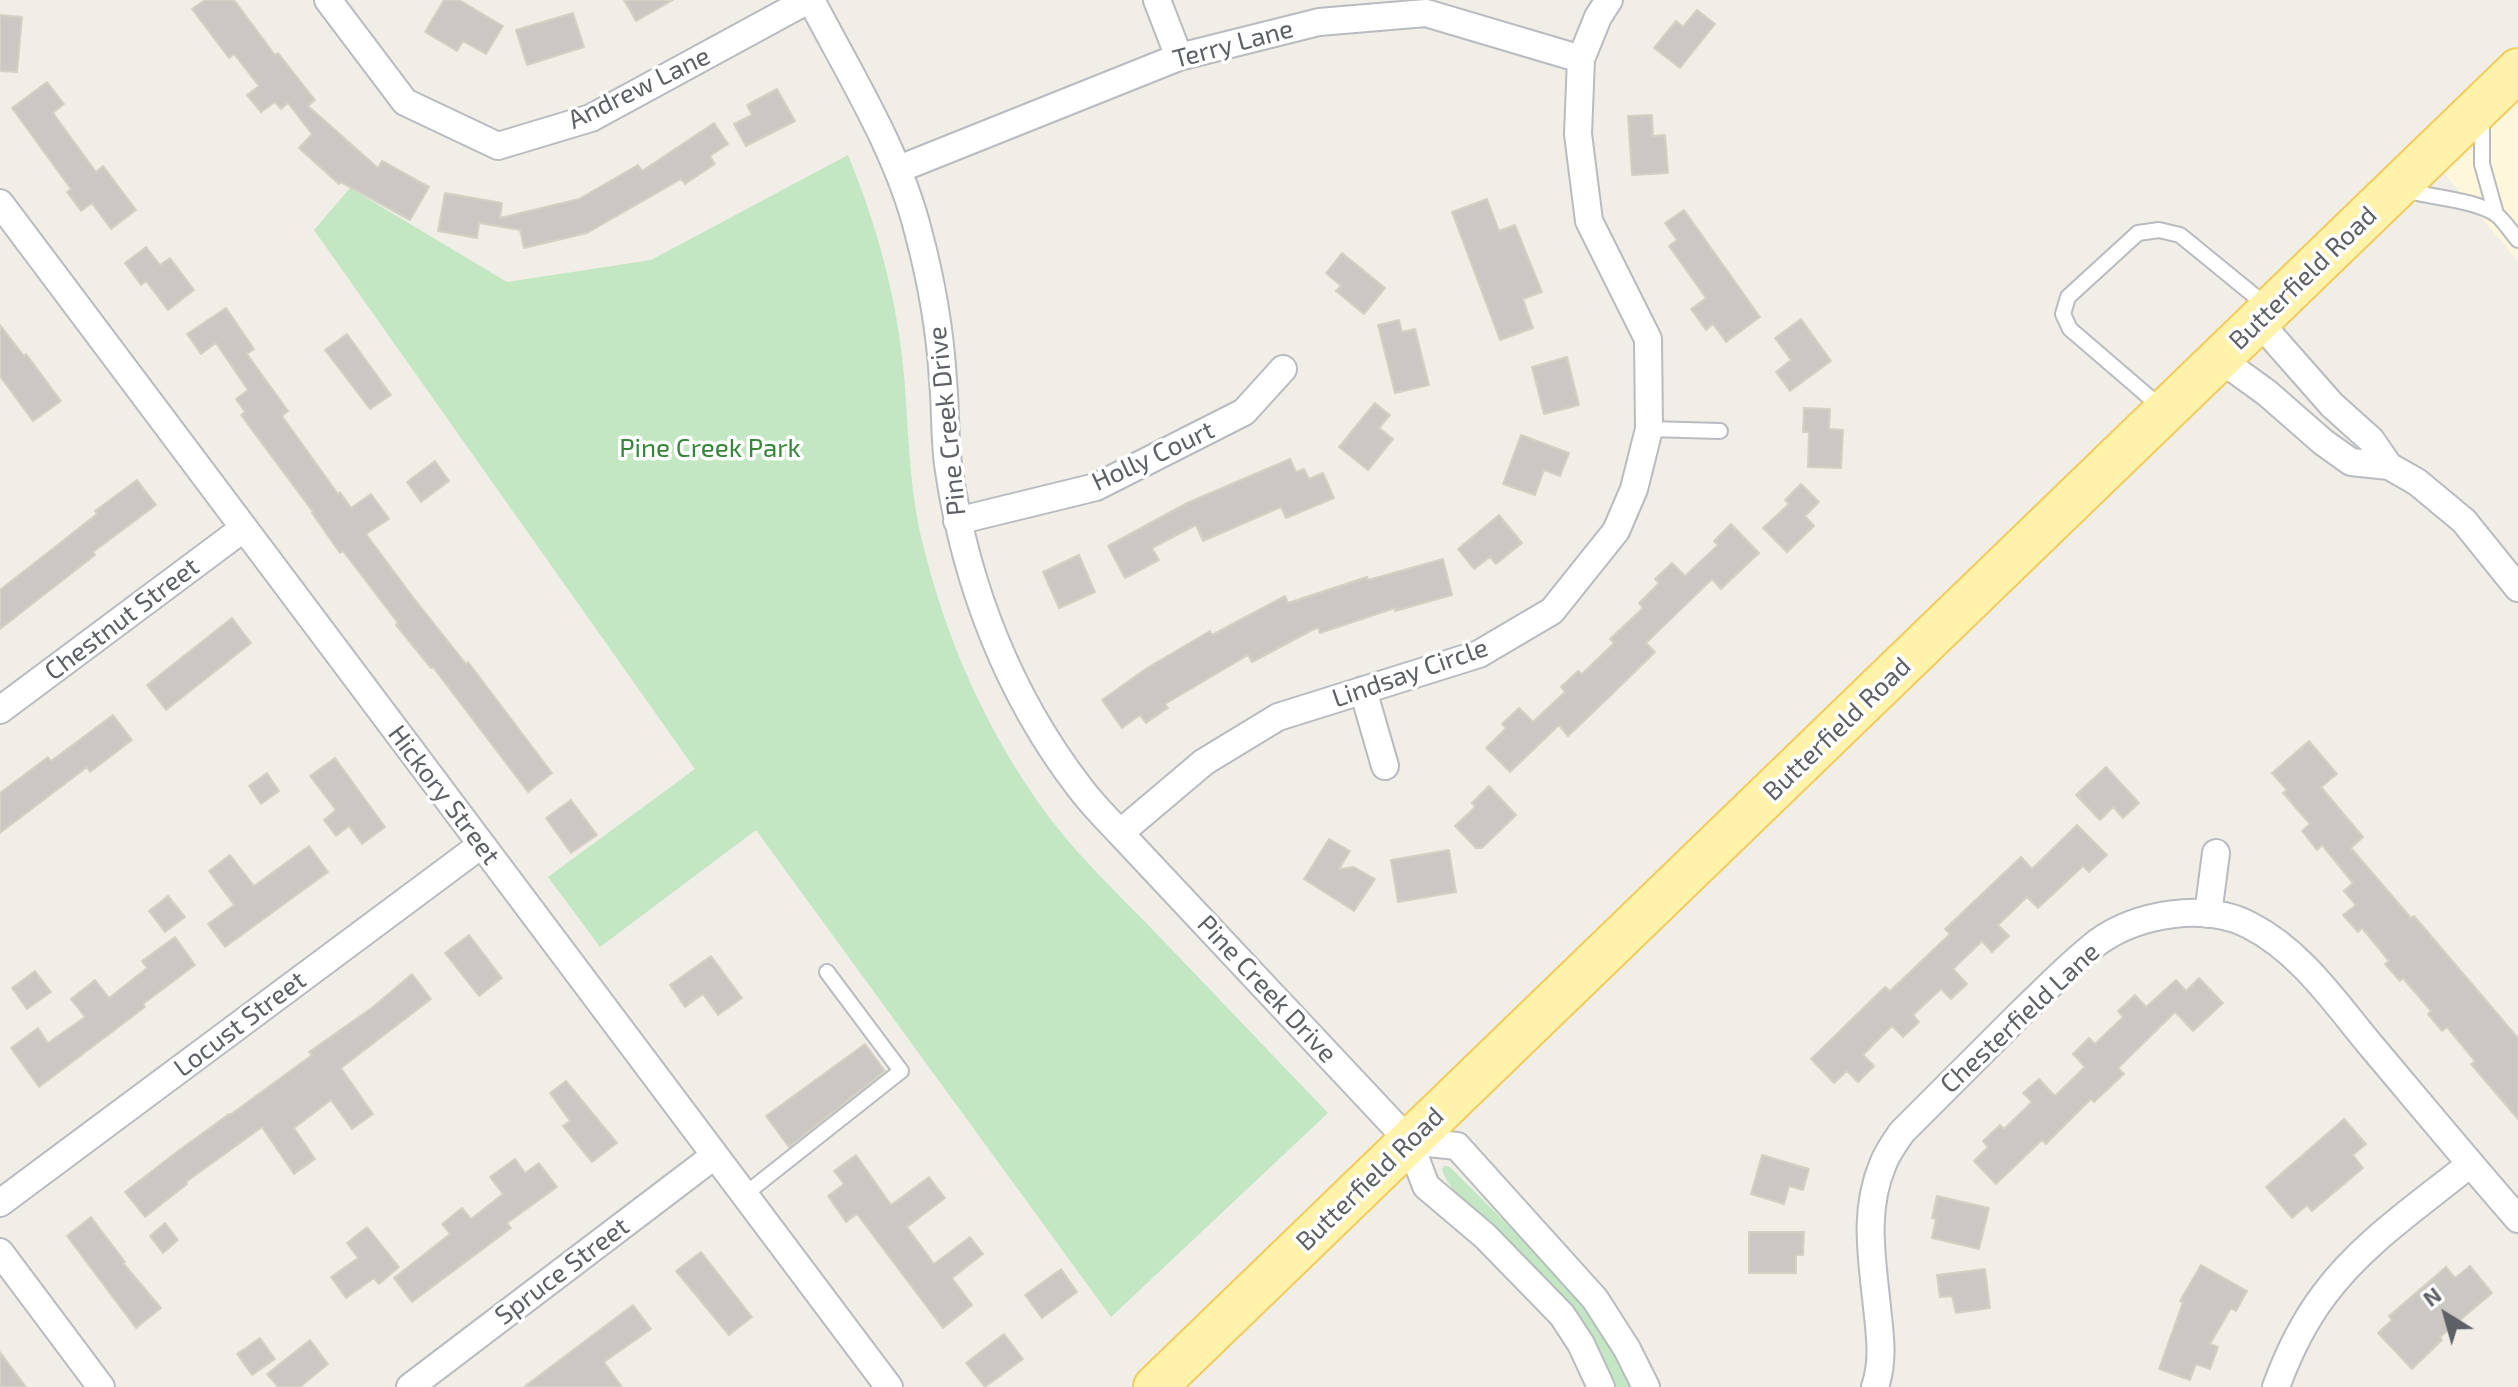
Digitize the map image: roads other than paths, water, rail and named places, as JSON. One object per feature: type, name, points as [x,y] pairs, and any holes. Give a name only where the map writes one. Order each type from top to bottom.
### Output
[{"type":"main road","name":"Butterfield Road","points":[[1155,1387],[2518,70]]},
{"type":"street","name":"Andrew Lane","points":[[328,0],[405,102],[498,146],[591,118],[810,0]]},
{"type":"street","name":"Pine Creek Drive","points":[[810,0],[899,169],[917,226],[931,284],[943,377],[948,467],[957,521],[989,628],[1013,682],[1079,788],[1409,1141],[1426,1186],[1489,1240],[1562,1315],[1581,1344],[1601,1387]]},
{"type":"street","points":[[1157,0],[1179,57]]},
{"type":"street","name":"Lindsay Circle","points":[[1120,833],[1204,762],[1278,717],[1479,654],[1552,611],[1616,531],[1634,489],[1649,429],[1648,339],[1589,221],[1578,134],[1581,59],[1598,17],[1609,0]]},
{"type":"street","name":"Terry Lane","points":[[899,169],[1179,57],[1319,22],[1426,13],[1581,59]]},
{"type":"street","name":"Hickory Street","points":[[0,203],[889,1387]]},
{"type":"street","points":[[2264,315],[2332,405],[2371,440],[2389,466]]},
{"type":"street","points":[[2220,359],[2351,462],[2389,466],[2417,482],[2464,521],[2518,588]]},
{"type":"street","name":"Holly Court","points":[[957,521],[1096,487],[1244,412],[1283,369]]},
{"type":"street","name":"Chestnut Street","points":[[0,710],[244,528]]},
{"type":"street","points":[[1363,690],[1385,766]]},
{"type":"street","name":"Locust Street","points":[[0,1203],[481,845]]},
{"type":"street","points":[[2208,914],[2216,853]]},
{"type":"street","name":"Chesterfield Lane","points":[[1875,1387],[1880,1370],[1881,1344],[1869,1231],[1872,1200],[1883,1162],[1902,1132],[2058,977],[2100,941],[2129,925],[2154,917],[2178,913],[2208,914],[2246,923],[2288,950],[2518,1219]]},
{"type":"street","points":[[1409,1141],[1457,1146],[1595,1299],[1627,1349],[1646,1387]]},
{"type":"street","name":"Spruce Street","points":[[410,1387],[714,1156]]},
{"type":"street","points":[[2276,1387],[2301,1329],[2325,1292],[2366,1249],[2470,1164]]},
{"type":"street","points":[[0,1252],[101,1387]]},
{"type":"lane","points":[[2482,106],[2482,164],[2496,214],[2518,240]]},
{"type":"lane","points":[[2395,188],[2428,197],[2456,200],[2496,214]]},
{"type":"lane","points":[[2166,412],[2070,329],[2063,314],[2068,297],[2138,233],[2159,230],[2180,235],[2264,315]]},
{"type":"lane","points":[[1649,429],[1720,431]]},
{"type":"lane","points":[[744,1195],[901,1071],[827,972]]},
{"type":"park label","name":"Pine Creek Park","points":[[710,448]]}]
